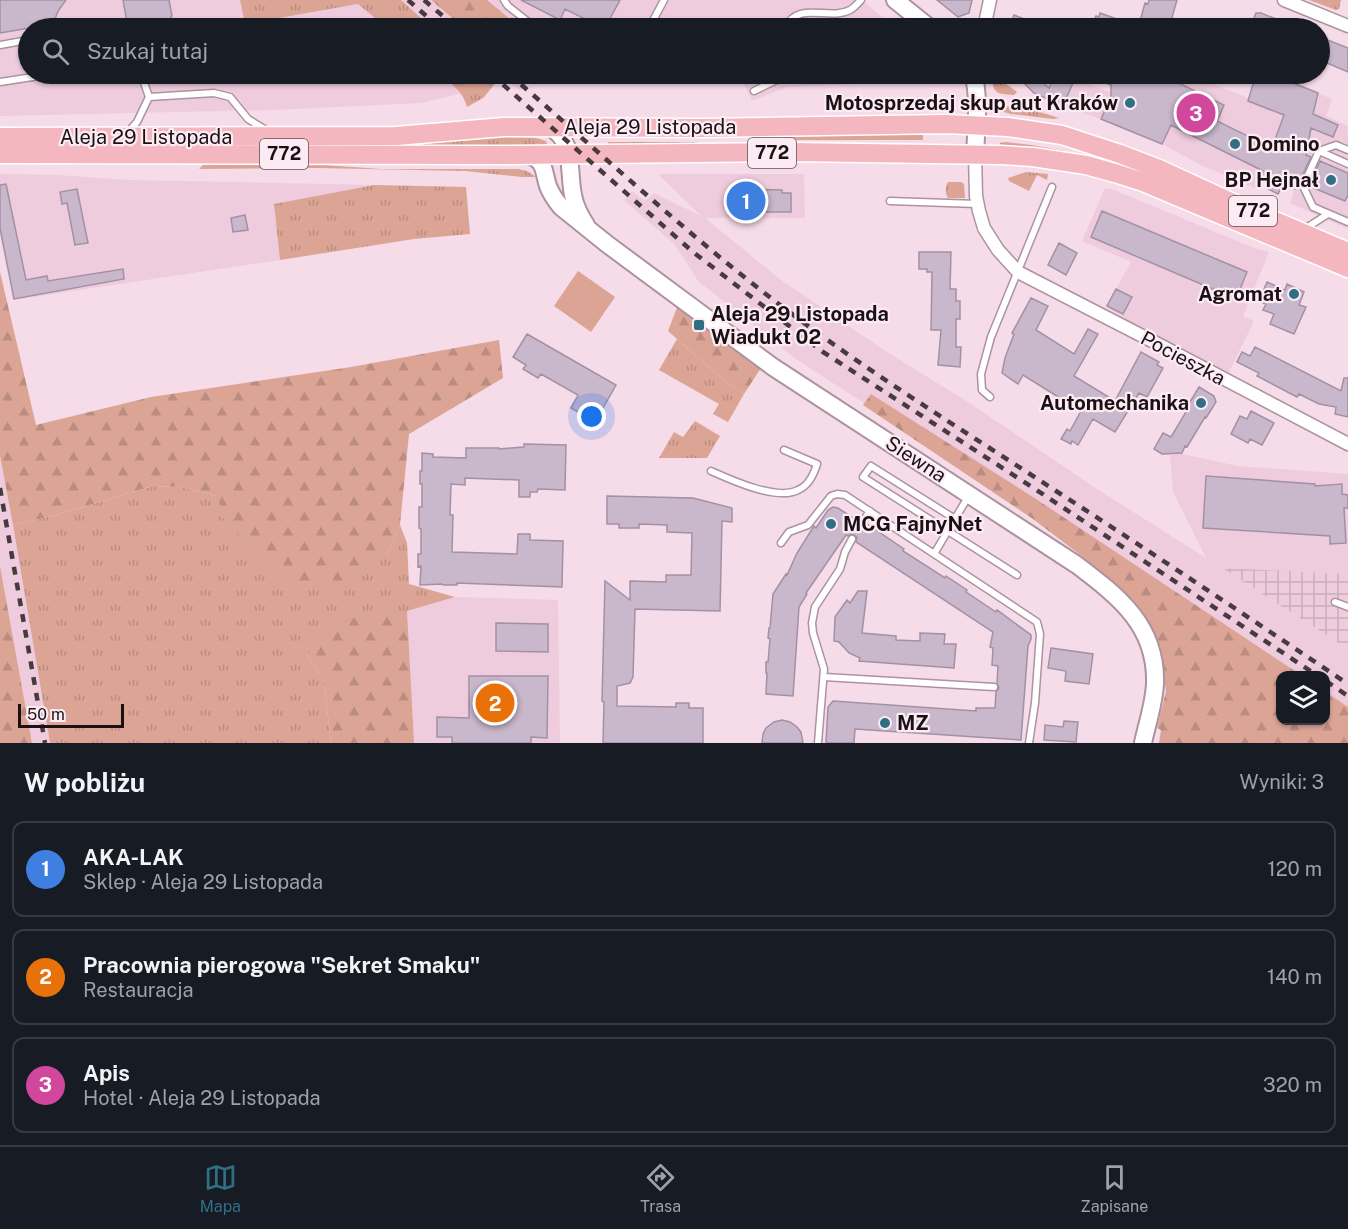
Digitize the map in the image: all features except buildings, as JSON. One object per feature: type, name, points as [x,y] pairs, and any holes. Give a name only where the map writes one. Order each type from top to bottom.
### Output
[{"type":"main road","name":"Aleja 29 Listopada","points":[[0,137],[396,136],[504,127],[555,131],[585,127],[702,128],[946,124],[1016,128],[1052,134],[1094,145],[1159,169],[1348,252]]},
{"type":"main road","name":"Aleja 29 Listopada","points":[[0,154],[528,155],[546,162],[568,154],[791,152],[1033,157],[1086,165],[1118,174],[1348,268]]},
{"type":"street","points":[[895,0],[918,18]]},
{"type":"street","points":[[986,18],[990,0]]},
{"type":"street","points":[[1284,0],[1328,18]]},
{"type":"street","points":[[1330,19],[1348,26]]},
{"type":"street","points":[[975,84],[977,204],[988,236],[1002,256],[1018,272]]},
{"type":"street","points":[[546,162],[555,131]]},
{"type":"street","name":"Siewna","points":[[555,131],[566,145],[574,198],[588,228]]},
{"type":"street","name":"Siewna","points":[[546,162],[548,186],[556,201],[567,213],[773,367],[1077,565],[1123,602],[1137,618],[1149,641],[1155,673],[1152,704],[1143,743]]},
{"type":"street","name":"Pocieszka","points":[[1018,272],[1348,444]]},
{"type":"lane","points":[[504,0],[523,18]]},
{"type":"lane","points":[[654,18],[664,0]]},
{"type":"lane","points":[[791,18],[800,13],[840,13],[850,10],[861,0]]},
{"type":"lane","points":[[0,45],[18,42]]},
{"type":"lane","points":[[0,82],[18,79]]},
{"type":"lane","points":[[123,137],[137,122],[149,97],[144,84]]},
{"type":"lane","points":[[754,91],[768,84]]},
{"type":"lane","points":[[149,97],[214,93],[230,97],[248,119],[278,137]]},
{"type":"lane","points":[[1347,219],[1313,207],[1303,186],[1318,151],[1336,145],[1348,150]]},
{"type":"lane","points":[[1318,151],[1348,164]]},
{"type":"lane","points":[[990,397],[982,390],[981,374],[991,337],[1052,187]]},
{"type":"lane","points":[[890,201],[977,204]]},
{"type":"lane","points":[[1300,232],[1328,214]]},
{"type":"lane","points":[[711,471],[759,489],[786,494],[800,490],[809,480],[816,464],[784,450]]},
{"type":"lane","points":[[955,519],[871,466],[863,477],[1017,575]]},
{"type":"lane","points":[[934,554],[970,494]]},
{"type":"lane","points":[[781,543],[789,532],[808,525],[831,496],[845,495],[1037,622],[1040,634],[1035,703],[1029,743]]},
{"type":"lane","points":[[863,521],[870,511]]},
{"type":"lane","points":[[818,743],[824,669],[812,623],[815,607],[840,569],[852,539]]},
{"type":"lane","points":[[1335,602],[1348,607]]},
{"type":"lane","points":[[824,677],[994,687]]},
{"type":"shaded area","points":[[0,0],[240,0],[244,18],[18,18],[18,84],[451,84],[462,93],[421,103],[273,110],[0,116]]},
{"type":"shaded area","points":[[401,0],[431,0],[452,18],[421,18]]},
{"type":"shaded area","points":[[487,0],[861,0],[884,18],[509,18]]},
{"type":"shaded area","points":[[358,4],[375,18],[280,18]]},
{"type":"shaded area","points":[[512,84],[526,84],[520,91]]},
{"type":"shaded area","points":[[744,84],[856,84],[787,87],[752,101]]},
{"type":"shaded area","points":[[1026,84],[1089,84],[1110,92],[1111,96],[1101,119],[1044,98]]},
{"type":"shaded area","points":[[1160,84],[1214,84],[1248,98],[1253,84],[1296,84],[1332,99],[1326,116],[1348,126],[1348,229],[1290,203],[1302,168],[1273,146],[1257,189],[1201,165],[1162,144],[1172,123],[1148,110]]},
{"type":"shaded area","points":[[0,174],[130,180],[374,185],[274,204],[280,260],[13,300],[0,234]]},
{"type":"shaded area","points":[[658,174],[804,174],[805,218],[705,218],[781,280],[884,350],[968,402],[1097,489],[1206,558],[1173,492],[1170,455],[1182,454],[1238,466],[1348,474],[1348,574],[1223,569],[1348,649],[1348,719],[1330,707],[1330,671],[1277,671],[796,359],[698,281],[675,245],[624,200],[632,191],[645,201],[654,193],[701,216]]},
{"type":"shaded area","points":[[1105,188],[1269,252],[1243,316],[1254,321],[1227,376],[1106,307],[1131,262],[1082,241]]},
{"type":"shaded area","points":[[0,456],[50,743],[32,743],[0,566]]},
{"type":"shaded area","points":[[1222,568],[1348,574],[1348,649]]},
{"type":"shaded area","points":[[455,597],[558,600],[560,743],[413,743],[407,611]]},
{"type":"green space","points":[[240,0],[401,0],[421,18],[375,18],[358,4],[279,18],[244,18]]},
{"type":"green space","points":[[431,0],[487,0],[509,18],[452,18]]},
{"type":"green space","points":[[1309,0],[1341,0],[1339,9],[1336,10]]},
{"type":"green space","points":[[1006,84],[1017,92],[1014,95],[1002,94],[994,89],[993,85]]},
{"type":"green space","points":[[452,85],[494,85],[483,98],[467,107],[460,92]]},
{"type":"green space","points":[[995,105],[1027,108],[1059,118],[1011,114]]},
{"type":"green space","points":[[496,135],[526,135],[546,141],[547,144],[545,146],[407,145]]},
{"type":"green space","points":[[923,135],[923,140],[792,140],[791,137]]},
{"type":"green space","points":[[608,142],[696,142],[698,143],[607,146]]},
{"type":"green space","points":[[1005,142],[1065,153],[1009,148],[1000,144]]},
{"type":"green space","points":[[282,162],[381,169],[518,169],[527,171],[536,177],[465,171],[318,168],[199,169],[205,163]]},
{"type":"green space","points":[[1026,172],[1048,174],[1047,180],[1037,175],[1029,191],[1009,181],[1008,178]]},
{"type":"green space","points":[[948,182],[964,184],[965,198],[948,198],[946,186]]},
{"type":"green space","points":[[374,185],[466,187],[470,234],[414,239],[280,260],[274,204]]},
{"type":"green space","points":[[578,271],[615,297],[591,332],[554,306]]},
{"type":"green space","points":[[0,272],[36,425],[151,397],[351,367],[499,340],[503,378],[409,434],[400,525],[387,554],[356,579],[312,589],[278,577],[222,517],[218,496],[181,487],[153,486],[56,515],[13,525],[0,456]]},
{"type":"green space","points":[[678,305],[761,368],[744,394],[727,383],[668,331]]},
{"type":"green space","points":[[677,339],[727,383],[744,394],[728,422],[713,414],[719,404],[659,370]]},
{"type":"green space","points":[[871,394],[1036,499],[1295,671],[1276,671],[1276,725],[1330,725],[1330,695],[1348,707],[1348,743],[1159,743],[1161,730],[1157,728],[1166,691],[1158,640],[1144,614],[1130,598],[1083,557],[1033,519],[863,405]]},
{"type":"green space","points":[[695,421],[720,436],[707,458],[659,458],[674,432],[683,437]]},
{"type":"green space","points":[[153,486],[181,487],[218,496],[387,554],[400,525],[407,543],[409,584],[455,597],[407,611],[370,611],[307,655],[324,681],[331,743],[50,743],[13,525],[56,515]]},
{"type":"green space","points":[[0,566],[32,743],[0,743]]},
{"type":"green space","points":[[370,611],[407,611],[414,743],[331,743],[324,681],[307,655],[324,631]]},
{"type":"railway","points":[[408,0],[429,18]]},
{"type":"railway","points":[[424,0],[445,18]]},
{"type":"railway","points":[[502,84],[693,252],[823,352],[1310,671]]},
{"type":"railway","points":[[520,84],[722,259],[827,340],[1348,684]]},
{"type":"railway","points":[[0,488],[45,743]]},
{"type":"railway","points":[[1330,684],[1348,696]]},
{"type":"place","name":"Motosprzedaj skup aut Kraków","points":[[1130,103]]},
{"type":"place","name":"Apis","points":[[1196,113]]},
{"type":"place","name":"Domino","points":[[1235,144]]},
{"type":"place","name":"BP Hejnał","points":[[1331,180]]},
{"type":"place","name":"AKA-LAK","points":[[746,201]]},
{"type":"place","name":"Agromat","points":[[1294,294]]},
{"type":"place","name":"Aleja 29 Listopada Wiadukt 02","points":[[699,325]]},
{"type":"place","name":"Automechanika","points":[[1201,403]]},
{"type":"place","name":"MCG FajnyNet","points":[[831,524]]},
{"type":"place","name":"Pracownia pierogowa \"Sekret Smaku\"","points":[[495,703]]},
{"type":"place","name":"MZ","points":[[885,723]]}]
